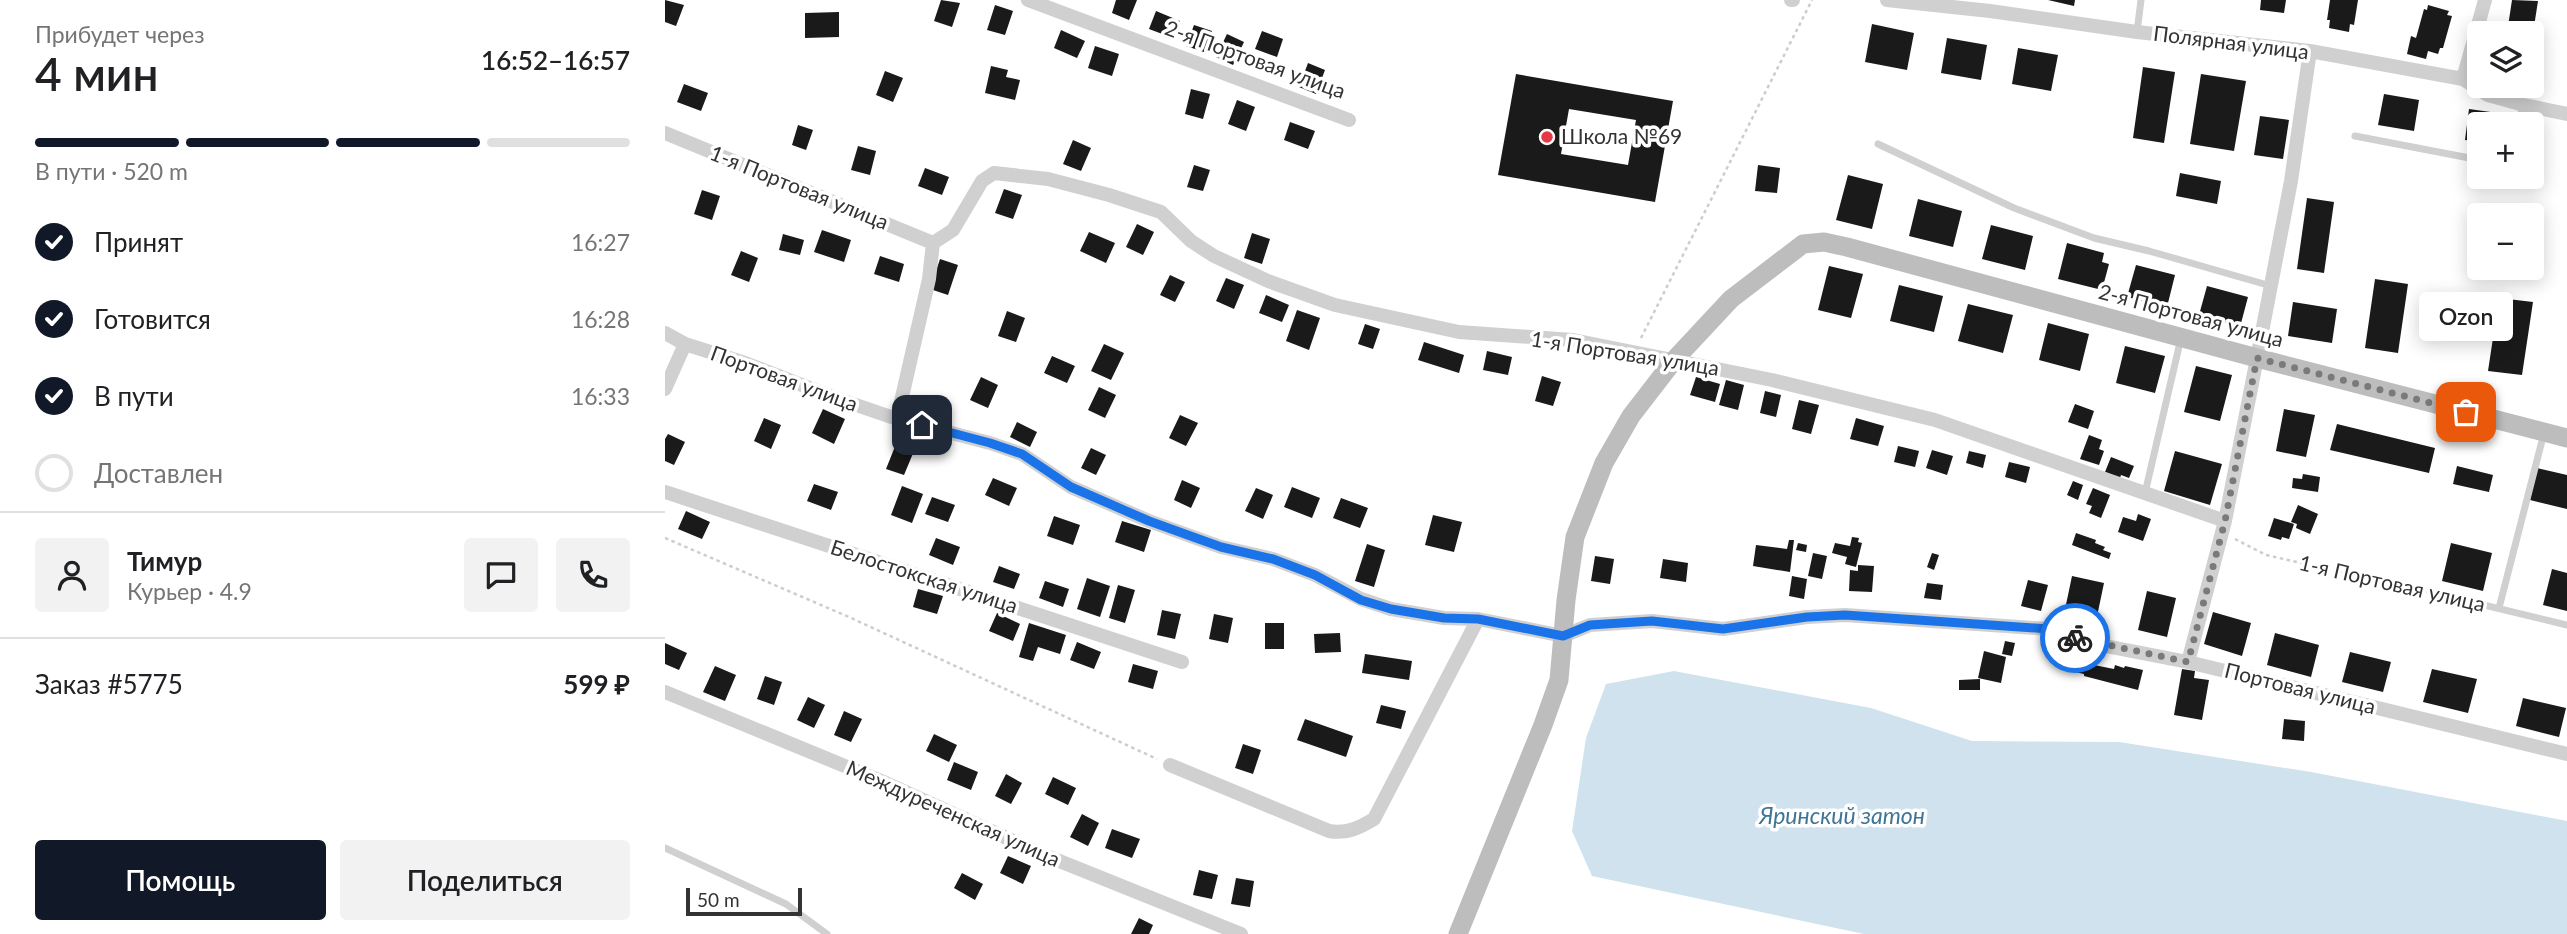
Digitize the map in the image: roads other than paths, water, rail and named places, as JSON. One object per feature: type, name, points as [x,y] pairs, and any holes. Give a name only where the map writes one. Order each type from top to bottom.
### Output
[{"type":"street","name":"2-я Портовая улица","points":[[1028,0],[1349,120]]},
{"type":"street","name":"Полярная улица","points":[[1887,0],[1990,10],[2137,32],[2309,51],[2463,79],[2488,95],[2567,114]]},
{"type":"street","points":[[2463,79],[2485,0]]},
{"type":"street","points":[[2188,662],[2224,525],[2291,181],[2309,51]]},
{"type":"street","name":"1-я Портовая улица","points":[[665,133],[933,243],[953,230],[982,181],[994,173],[1048,179],[1161,212],[1191,241],[1214,256],[1268,281],[1335,305],[1459,332],[1573,341],[1675,359],[1935,420],[2145,494],[2224,525]]},
{"type":"street","name":"2-я Портовая улица","points":[[1675,359],[1731,299],[1803,244],[1824,242],[2567,438]]},
{"type":"street","points":[[897,419],[929,279],[933,243]]},
{"type":"street","name":"Портовая улица","points":[[665,333],[685,344],[897,419],[1022,454],[1071,487],[1149,521],[1221,547],[1273,559],[1315,575],[1361,600],[1391,609],[1431,616],[1478,619],[1563,636],[1590,625],[1652,621],[1723,629],[1807,617],[1845,615],[2049,629],[2089,643],[2188,662],[2567,754]]},
{"type":"street","points":[[665,389],[685,344]]},
{"type":"street","points":[[1458,934],[1559,680],[1575,537],[1604,463],[1632,416],[1675,359]]},
{"type":"street","name":"Белостокская улица","points":[[665,492],[1182,662]]},
{"type":"street","points":[[1170,765],[1329,831],[1340,833],[1357,829],[1374,819],[1478,619]]},
{"type":"street","name":"Междуреченская улица","points":[[665,692],[886,783],[1037,852],[1241,934]]},
{"type":"lane","points":[[2137,32],[2141,0]]},
{"type":"lane","points":[[2521,112],[2524,105]]},
{"type":"lane","points":[[2355,136],[2467,158]]},
{"type":"lane","points":[[1878,144],[2014,208],[2094,238],[2271,286]]},
{"type":"lane","points":[[2145,494],[2181,337]]},
{"type":"lane","points":[[2499,608],[2544,432]]},
{"type":"lane","name":"1-я Портовая улица","points":[[2430,592],[2567,625]]},
{"type":"lane","points":[[665,848],[786,904],[827,934]]},
{"type":"water","name":"Яринский затон","points":[[1674,671],[1871,708],[1972,741],[2119,742],[2311,772],[2567,821],[2567,934],[1864,934],[1592,876],[1572,831],[1586,738],[1606,684]]},
{"type":"place","name":"Школа №69","points":[[1547,137]]},
{"type":"place","name":"Ozon","points":[[2466,412]]}]
